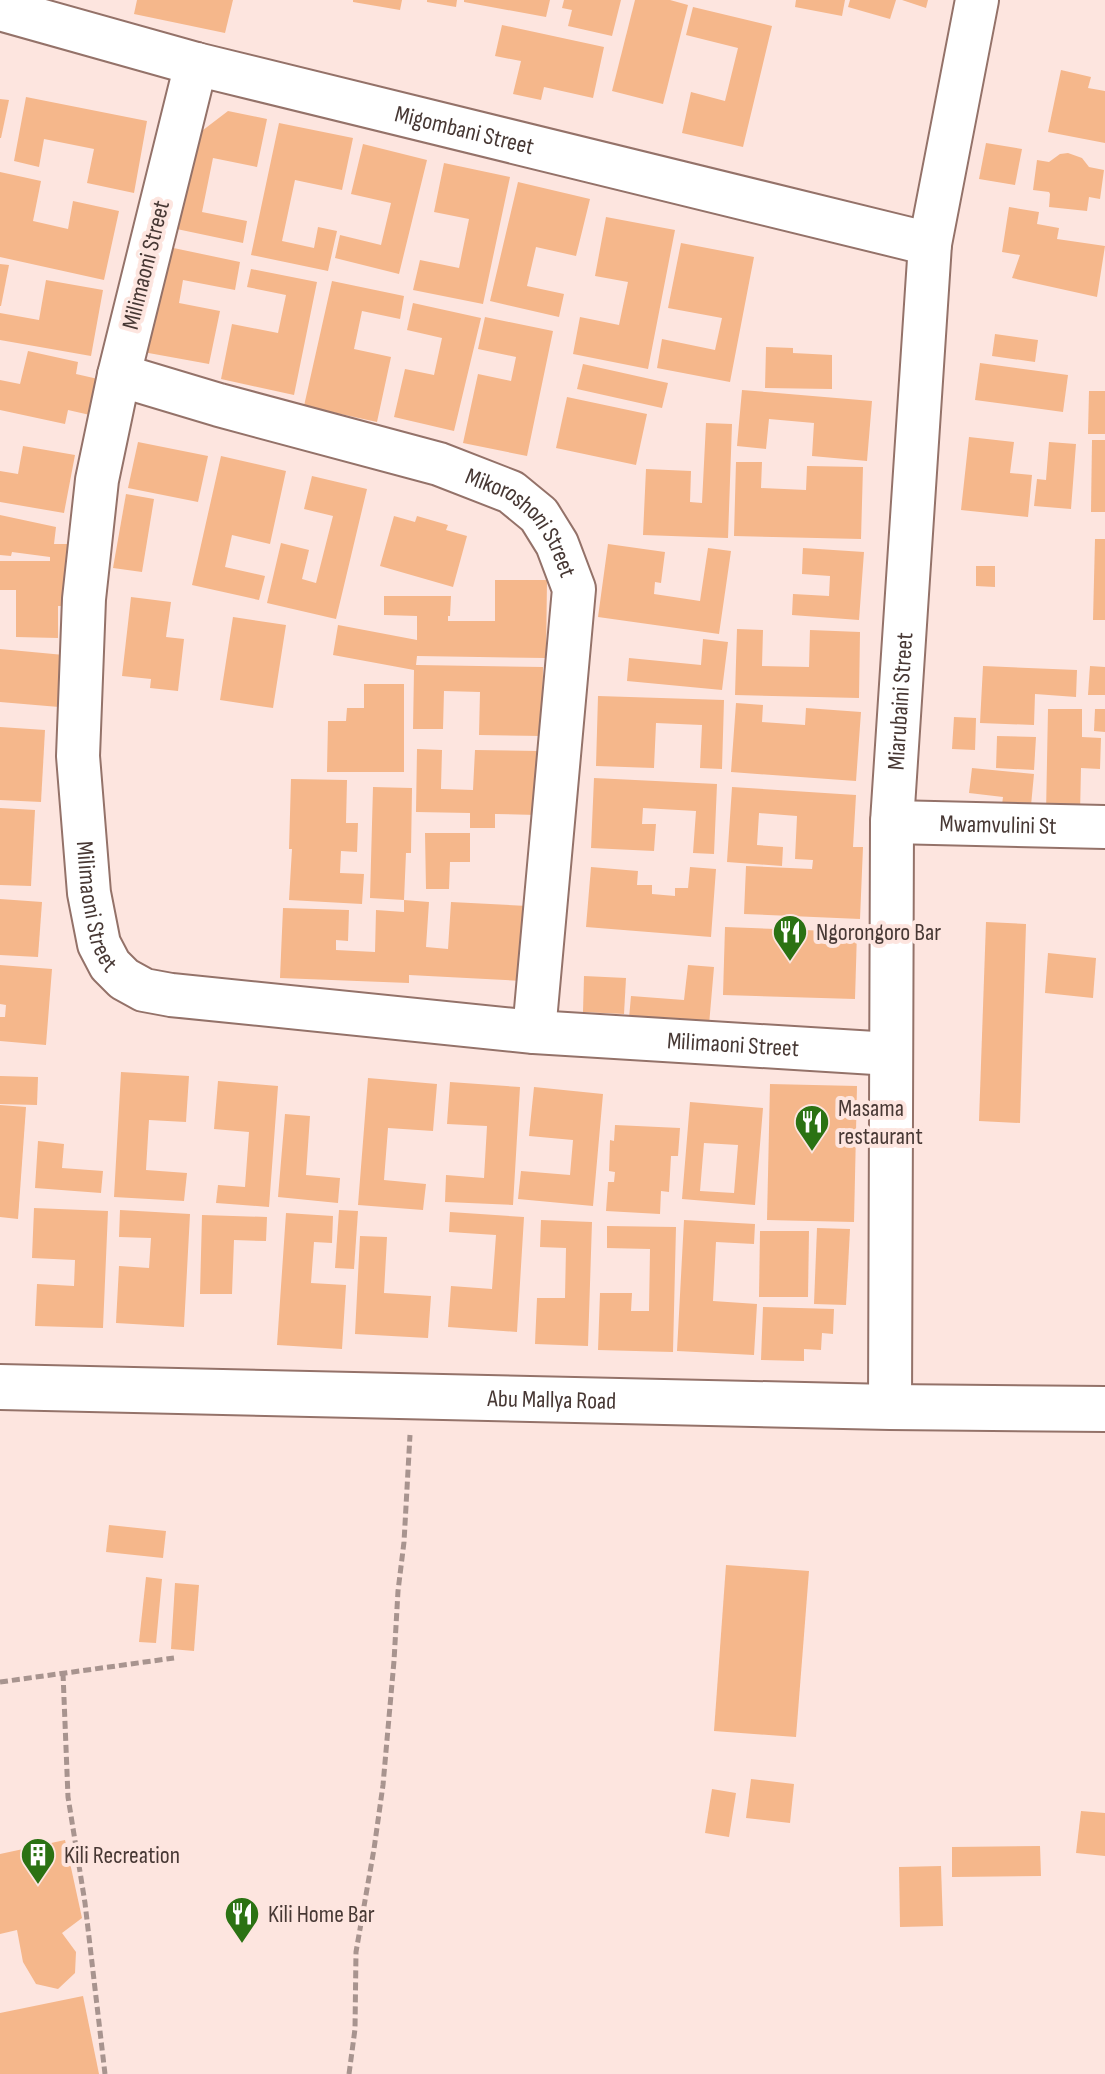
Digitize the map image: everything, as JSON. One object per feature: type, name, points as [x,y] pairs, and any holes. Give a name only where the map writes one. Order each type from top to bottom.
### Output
[{"type":"main road","name":"Abu Mallya Road","points":[[0,1387],[1105,1409]]},
{"type":"street","name":"Miarubaini Street","points":[[890,1407],[892,822],[930,244],[977,0]]},
{"type":"street","name":"Migombani Street","points":[[0,9],[196,64],[930,244]]},
{"type":"street","name":"Milimaoni Street","points":[[196,64],[119,375],[97,480],[84,599],[78,756],[89,893],[99,944],[110,965],[124,979],[144,990],[171,995],[534,1032],[891,1054]]},
{"type":"street","name":"Mikoroshoni Street","points":[[119,375],[439,464],[511,492],[539,515],[557,544],[574,589],[534,1032]]},
{"type":"street","name":"Mwamvulini St","points":[[892,822],[1105,827]]},
{"type":"path","points":[[349,2074],[355,2029],[356,1952],[384,1772],[404,1542],[412,1396]]},
{"type":"path","points":[[0,1682],[174,1658]]},
{"type":"path","points":[[63,1673],[68,1797],[85,1903],[105,2074]]},
{"type":"building","points":[[137,0],[233,0],[225,33],[134,14]]},
{"type":"building","points":[[353,0],[402,0],[400,10]]},
{"type":"building","points":[[427,0],[457,0],[456,7]]},
{"type":"building","points":[[464,0],[550,0],[546,17]]},
{"type":"building","points":[[564,0],[621,0],[612,36],[568,26],[572,10],[562,8]]},
{"type":"building","points":[[635,0],[670,0],[688,5],[663,104],[612,91]]},
{"type":"building","points":[[796,0],[845,0],[842,16],[795,7]]},
{"type":"building","points":[[850,0],[896,0],[890,19],[848,7]]},
{"type":"building","points":[[902,0],[928,0],[926,8]]},
{"type":"building","points":[[693,7],[772,26],[743,147],[682,133],[691,92],[725,101],[738,48],[686,35]]},
{"type":"building","points":[[502,25],[604,47],[593,98],[544,87],[541,100],[513,94],[521,61],[495,56]]},
{"type":"building","points":[[1061,70],[1091,77],[1088,88],[1105,91],[1105,143],[1048,132]]},
{"type":"building","points":[[26,97],[147,121],[134,193],[87,183],[94,149],[44,139],[39,167],[14,161]]},
{"type":"building","points":[[0,99],[9,100],[1,138],[0,138]]},
{"type":"building","points":[[228,111],[267,119],[257,167],[213,158],[202,212],[247,221],[243,243],[172,228],[190,140]]},
{"type":"building","points":[[279,123],[353,138],[342,190],[295,180],[282,241],[314,248],[318,227],[337,231],[328,271],[251,255]]},
{"type":"building","points":[[986,143],[1022,149],[1015,185],[979,179]]},
{"type":"building","points":[[363,144],[427,160],[399,274],[335,258],[340,235],[381,245],[391,203],[351,194]]},
{"type":"building","points":[[1068,153],[1082,158],[1089,167],[1104,170],[1100,199],[1089,197],[1087,211],[1049,207],[1049,192],[1033,190],[1037,160],[1049,162],[1060,154]]},
{"type":"building","points":[[444,163],[510,177],[483,304],[413,290],[420,260],[459,268],[469,219],[434,212]]},
{"type":"building","points":[[0,172],[41,181],[33,221],[68,229],[73,201],[119,211],[104,280],[0,257]]},
{"type":"building","points":[[518,182],[590,199],[576,256],[536,247],[527,286],[564,294],[559,317],[490,301]]},
{"type":"building","points":[[1009,207],[1039,212],[1037,224],[1059,228],[1057,239],[1105,246],[1097,297],[1012,278],[1020,255],[1002,252]]},
{"type":"building","points":[[606,217],[675,230],[648,369],[573,354],[580,317],[619,325],[628,282],[595,276]]},
{"type":"building","points":[[681,243],[754,257],[730,382],[657,368],[662,339],[715,350],[722,318],[668,308]]},
{"type":"building","points":[[164,246],[240,262],[235,290],[183,280],[179,303],[220,311],[209,364],[143,352]]},
{"type":"building","points":[[0,264],[9,265],[1,306],[0,306]]},
{"type":"building","points":[[251,269],[317,282],[294,395],[221,379],[232,324],[278,333],[286,295],[247,287]]},
{"type":"building","points":[[46,280],[103,290],[91,356],[0,340],[0,313],[39,320]]},
{"type":"building","points":[[332,281],[404,296],[400,319],[362,311],[354,349],[391,357],[377,422],[304,406]]},
{"type":"building","points":[[413,303],[481,318],[454,431],[394,417],[405,369],[434,375],[442,338],[407,330]]},
{"type":"building","points":[[485,317],[553,331],[527,456],[463,443],[478,374],[511,381],[516,357],[478,349]]},
{"type":"building","points":[[995,334],[1038,340],[1035,362],[992,356]]},
{"type":"building","points":[[766,347],[793,348],[793,353],[832,355],[832,389],[765,388]]},
{"type":"building","points":[[28,351],[78,362],[76,374],[98,379],[90,415],[68,410],[65,424],[0,410],[0,380],[20,384]]},
{"type":"building","points":[[980,363],[1068,375],[1063,412],[975,400]]},
{"type":"building","points":[[583,364],[668,383],[662,408],[577,389]]},
{"type":"building","points":[[742,390],[872,401],[867,461],[812,456],[814,423],[769,419],[766,449],[737,446]]},
{"type":"building","points":[[1089,391],[1105,391],[1105,434],[1088,434]]},
{"type":"building","points":[[567,397],[647,414],[636,465],[556,448]]},
{"type":"building","points":[[706,423],[732,424],[728,538],[643,535],[646,469],[691,471],[690,502],[702,503]]},
{"type":"building","points":[[969,437],[1014,442],[1010,473],[1032,475],[1028,517],[961,510]]},
{"type":"building","points":[[1092,440],[1105,440],[1105,512],[1091,512]]},
{"type":"building","points":[[138,442],[208,456],[198,502],[128,488]]},
{"type":"building","points":[[1049,442],[1076,444],[1071,509],[1034,506],[1037,479],[1046,480]]},
{"type":"building","points":[[23,446],[75,455],[64,513],[0,502],[0,471],[18,474]]},
{"type":"building","points":[[221,456],[286,471],[270,544],[232,535],[225,567],[265,576],[259,600],[192,585]]},
{"type":"building","points":[[736,462],[762,462],[761,488],[806,490],[807,466],[863,467],[861,539],[734,536]]},
{"type":"building","points":[[312,476],[367,489],[336,619],[267,603],[281,543],[309,550],[302,579],[316,583],[333,516],[304,509]]},
{"type":"building","points":[[126,494],[154,499],[142,572],[113,568]]},
{"type":"building","points":[[0,515],[56,527],[54,544],[70,544],[69,606],[58,606],[58,638],[16,637],[16,590],[0,590],[0,561],[50,561],[50,557],[12,552],[11,556],[0,555]]},
{"type":"building","points":[[394,516],[415,522],[417,516],[448,525],[446,530],[467,536],[453,587],[380,566]]},
{"type":"building","points":[[1095,539],[1105,539],[1105,620],[1093,620]]},
{"type":"building","points":[[608,544],[665,552],[661,583],[655,582],[654,594],[700,601],[708,548],[731,551],[719,634],[598,617]]},
{"type":"building","points":[[803,548],[864,552],[859,620],[792,615],[793,594],[829,596],[830,576],[802,574]]},
{"type":"building","points":[[976,566],[995,566],[995,587],[976,586]]},
{"type":"building","points":[[495,580],[547,580],[546,658],[417,656],[416,665],[543,667],[542,736],[479,735],[480,692],[444,691],[443,729],[413,729],[414,670],[333,655],[338,625],[417,640],[417,616],[384,615],[384,596],[451,596],[448,621],[495,621]]},
{"type":"building","points":[[131,597],[171,602],[166,637],[184,639],[178,691],[150,688],[151,679],[122,676]]},
{"type":"building","points":[[233,617],[286,625],[273,708],[220,700]]},
{"type":"building","points":[[737,629],[763,630],[762,666],[809,667],[810,630],[860,632],[859,698],[735,695]]},
{"type":"building","points":[[703,639],[728,642],[722,690],[627,681],[629,658],[701,665]]},
{"type":"building","points":[[0,649],[64,655],[59,707],[0,702]]},
{"type":"building","points":[[983,666],[1077,670],[1076,697],[1035,694],[1034,725],[980,723]]},
{"type":"building","points":[[1090,666],[1105,667],[1105,695],[1088,695]]},
{"type":"building","points":[[364,684],[404,684],[404,772],[327,772],[328,721],[346,721],[347,708],[364,708]]},
{"type":"building","points":[[598,696],[724,700],[722,769],[700,768],[702,725],[656,723],[654,768],[596,766]]},
{"type":"building","points":[[736,703],[763,705],[762,722],[805,725],[806,708],[861,712],[856,781],[731,772]]},
{"type":"building","points":[[1048,709],[1082,709],[1082,737],[1101,738],[1100,769],[1081,768],[1080,814],[1046,814]]},
{"type":"building","points":[[1095,709],[1105,709],[1105,732],[1094,731]]},
{"type":"building","points":[[954,717],[976,718],[975,750],[952,749]]},
{"type":"building","points":[[0,727],[45,730],[41,802],[0,800]]},
{"type":"building","points":[[997,736],[1036,737],[1034,770],[996,768]]},
{"type":"building","points":[[417,749],[442,750],[441,789],[473,790],[475,750],[538,751],[537,815],[495,814],[495,828],[470,828],[470,813],[416,812]]},
{"type":"building","points":[[972,768],[1034,774],[1030,816],[1001,813],[1003,797],[969,793]]},
{"type":"building","points":[[594,778],[717,784],[714,854],[693,853],[696,811],[643,808],[642,824],[656,824],[654,851],[591,848]]},
{"type":"building","points":[[291,779],[347,780],[346,823],[358,823],[357,852],[341,851],[340,873],[364,874],[362,904],[289,900]]},
{"type":"building","points":[[373,787],[412,788],[411,853],[406,853],[404,900],[370,898]]},
{"type":"building","points":[[732,787],[856,795],[853,847],[863,847],[860,919],[744,914],[746,866],[812,869],[813,860],[795,859],[797,816],[759,813],[757,845],[783,847],[782,866],[727,862]]},
{"type":"building","points":[[0,808],[35,810],[31,886],[0,885]]},
{"type":"building","points":[[425,833],[470,833],[470,862],[450,862],[449,889],[426,889]]},
{"type":"building","points":[[591,867],[638,871],[637,885],[652,885],[652,894],[675,896],[675,888],[688,888],[690,867],[716,869],[711,937],[586,927]]},
{"type":"building","points":[[0,899],[42,902],[38,957],[0,955]]},
{"type":"building","points":[[404,900],[429,902],[426,947],[448,949],[451,902],[527,906],[523,981],[409,975],[409,983],[280,978],[283,908],[349,910],[348,941],[336,940],[336,950],[375,952],[376,910],[404,912]]},
{"type":"building","points":[[986,922],[1026,924],[1020,1123],[979,1121]]},
{"type":"building","name":"Ngorongoro Bar","points":[[725,927],[857,932],[855,999],[723,995]]},
{"type":"building","points":[[1048,953],[1096,958],[1093,998],[1045,993]]},
{"type":"building","points":[[0,965],[52,969],[46,1045],[0,1041],[0,1017],[5,1017],[6,1005],[0,1004]]},
{"type":"building","points":[[688,965],[714,967],[709,1025],[629,1018],[631,996],[684,1000]]},
{"type":"building","points":[[584,976],[626,978],[624,1014],[583,1012]]},
{"type":"building","points":[[121,1072],[189,1076],[186,1122],[149,1120],[146,1170],[187,1173],[184,1201],[114,1197]]},
{"type":"building","points":[[0,1076],[38,1077],[37,1105],[0,1104]]},
{"type":"building","points":[[368,1078],[437,1084],[433,1131],[388,1128],[384,1180],[426,1184],[423,1210],[358,1205]]},
{"type":"building","points":[[218,1081],[278,1086],[269,1207],[216,1203],[218,1185],[245,1187],[249,1132],[214,1129]]},
{"type":"building","points":[[450,1082],[520,1087],[513,1205],[445,1202],[446,1175],[484,1178],[487,1126],[447,1124]]},
{"type":"building","name":"Masama restaurant","points":[[770,1084],[857,1086],[854,1222],[767,1220]]},
{"type":"building","points":[[534,1087],[603,1094],[593,1206],[518,1199],[521,1171],[570,1175],[573,1140],[529,1136]]},
{"type":"building","points":[[690,1102],[763,1108],[755,1205],[682,1199]],"holes":[[[704,1143],[738,1145],[734,1193],[700,1191]]]},
{"type":"building","points":[[0,1105],[26,1107],[18,1219],[0,1217]]},
{"type":"building","points":[[285,1114],[310,1116],[306,1175],[340,1178],[338,1203],[278,1197]]},
{"type":"building","points":[[615,1125],[680,1128],[678,1156],[671,1156],[669,1192],[661,1191],[660,1214],[606,1211],[608,1182],[614,1182],[615,1172],[609,1171],[610,1140],[614,1141]]},
{"type":"building","points":[[38,1141],[64,1144],[62,1168],[103,1171],[101,1193],[35,1188]]},
{"type":"building","points":[[34,1208],[108,1211],[103,1328],[35,1326],[37,1284],[74,1286],[75,1260],[32,1258]]},
{"type":"building","points":[[120,1210],[190,1214],[184,1327],[116,1323],[119,1266],[149,1268],[151,1238],[119,1237]]},
{"type":"building","points":[[339,1210],[358,1211],[354,1269],[335,1268]]},
{"type":"building","points":[[450,1212],[524,1217],[517,1332],[448,1327],[451,1286],[492,1289],[496,1235],[449,1232]]},
{"type":"building","points":[[286,1213],[333,1216],[332,1243],[314,1242],[311,1283],[346,1285],[342,1349],[277,1345]]},
{"type":"building","points":[[202,1215],[267,1217],[266,1241],[234,1240],[232,1294],[200,1294]]},
{"type":"building","points":[[541,1220],[592,1222],[588,1346],[535,1344],[537,1298],[565,1298],[566,1248],[540,1247]]},
{"type":"building","points":[[684,1220],[755,1224],[754,1244],[716,1242],[713,1301],[757,1304],[754,1355],[677,1351]]},
{"type":"building","points":[[607,1226],[676,1227],[673,1352],[598,1350],[600,1293],[632,1293],[631,1311],[649,1311],[650,1249],[607,1248]]},
{"type":"building","points":[[817,1228],[850,1229],[846,1305],[814,1304]]},
{"type":"building","points":[[760,1231],[809,1231],[808,1297],[759,1297]]},
{"type":"building","points":[[360,1236],[387,1237],[384,1293],[431,1296],[428,1338],[355,1334]]},
{"type":"building","points":[[763,1307],[834,1309],[833,1334],[822,1333],[821,1350],[804,1349],[804,1361],[761,1360]]},
{"type":"building","points":[[109,1525],[166,1531],[163,1558],[106,1552]]},
{"type":"building","points":[[726,1565],[809,1571],[796,1737],[714,1731]]},
{"type":"building","points":[[146,1577],[162,1579],[156,1643],[139,1642]]},
{"type":"building","points":[[175,1583],[199,1585],[194,1651],[171,1649]]},
{"type":"building","points":[[751,1779],[794,1784],[790,1823],[746,1818]]},
{"type":"building","points":[[712,1789],[736,1793],[729,1837],[705,1833]]},
{"type":"building","points":[[1081,1811],[1105,1813],[1105,1856],[1076,1853]]},
{"type":"building","name":"Kili Recreation","points":[[65,1840],[82,1918],[62,1933],[76,1952],[75,1973],[58,1989],[36,1984],[23,1962],[17,1930],[0,1934],[0,1854]]},
{"type":"building","points":[[1040,1846],[1041,1876],[952,1877],[952,1847]]},
{"type":"building","points":[[941,1866],[943,1926],[900,1927],[899,1867]]},
{"type":"building","points":[[83,1996],[99,2074],[0,2074],[0,2013]]},
{"type":"place","name":"Ngorongoro Bar","points":[[790,963]]},
{"type":"place","name":"Masama restaurant","points":[[812,1153]]},
{"type":"place","name":"Kili Recreation","points":[[38,1886]]},
{"type":"place","name":"Kili Home Bar","points":[[242,1945]]}]
